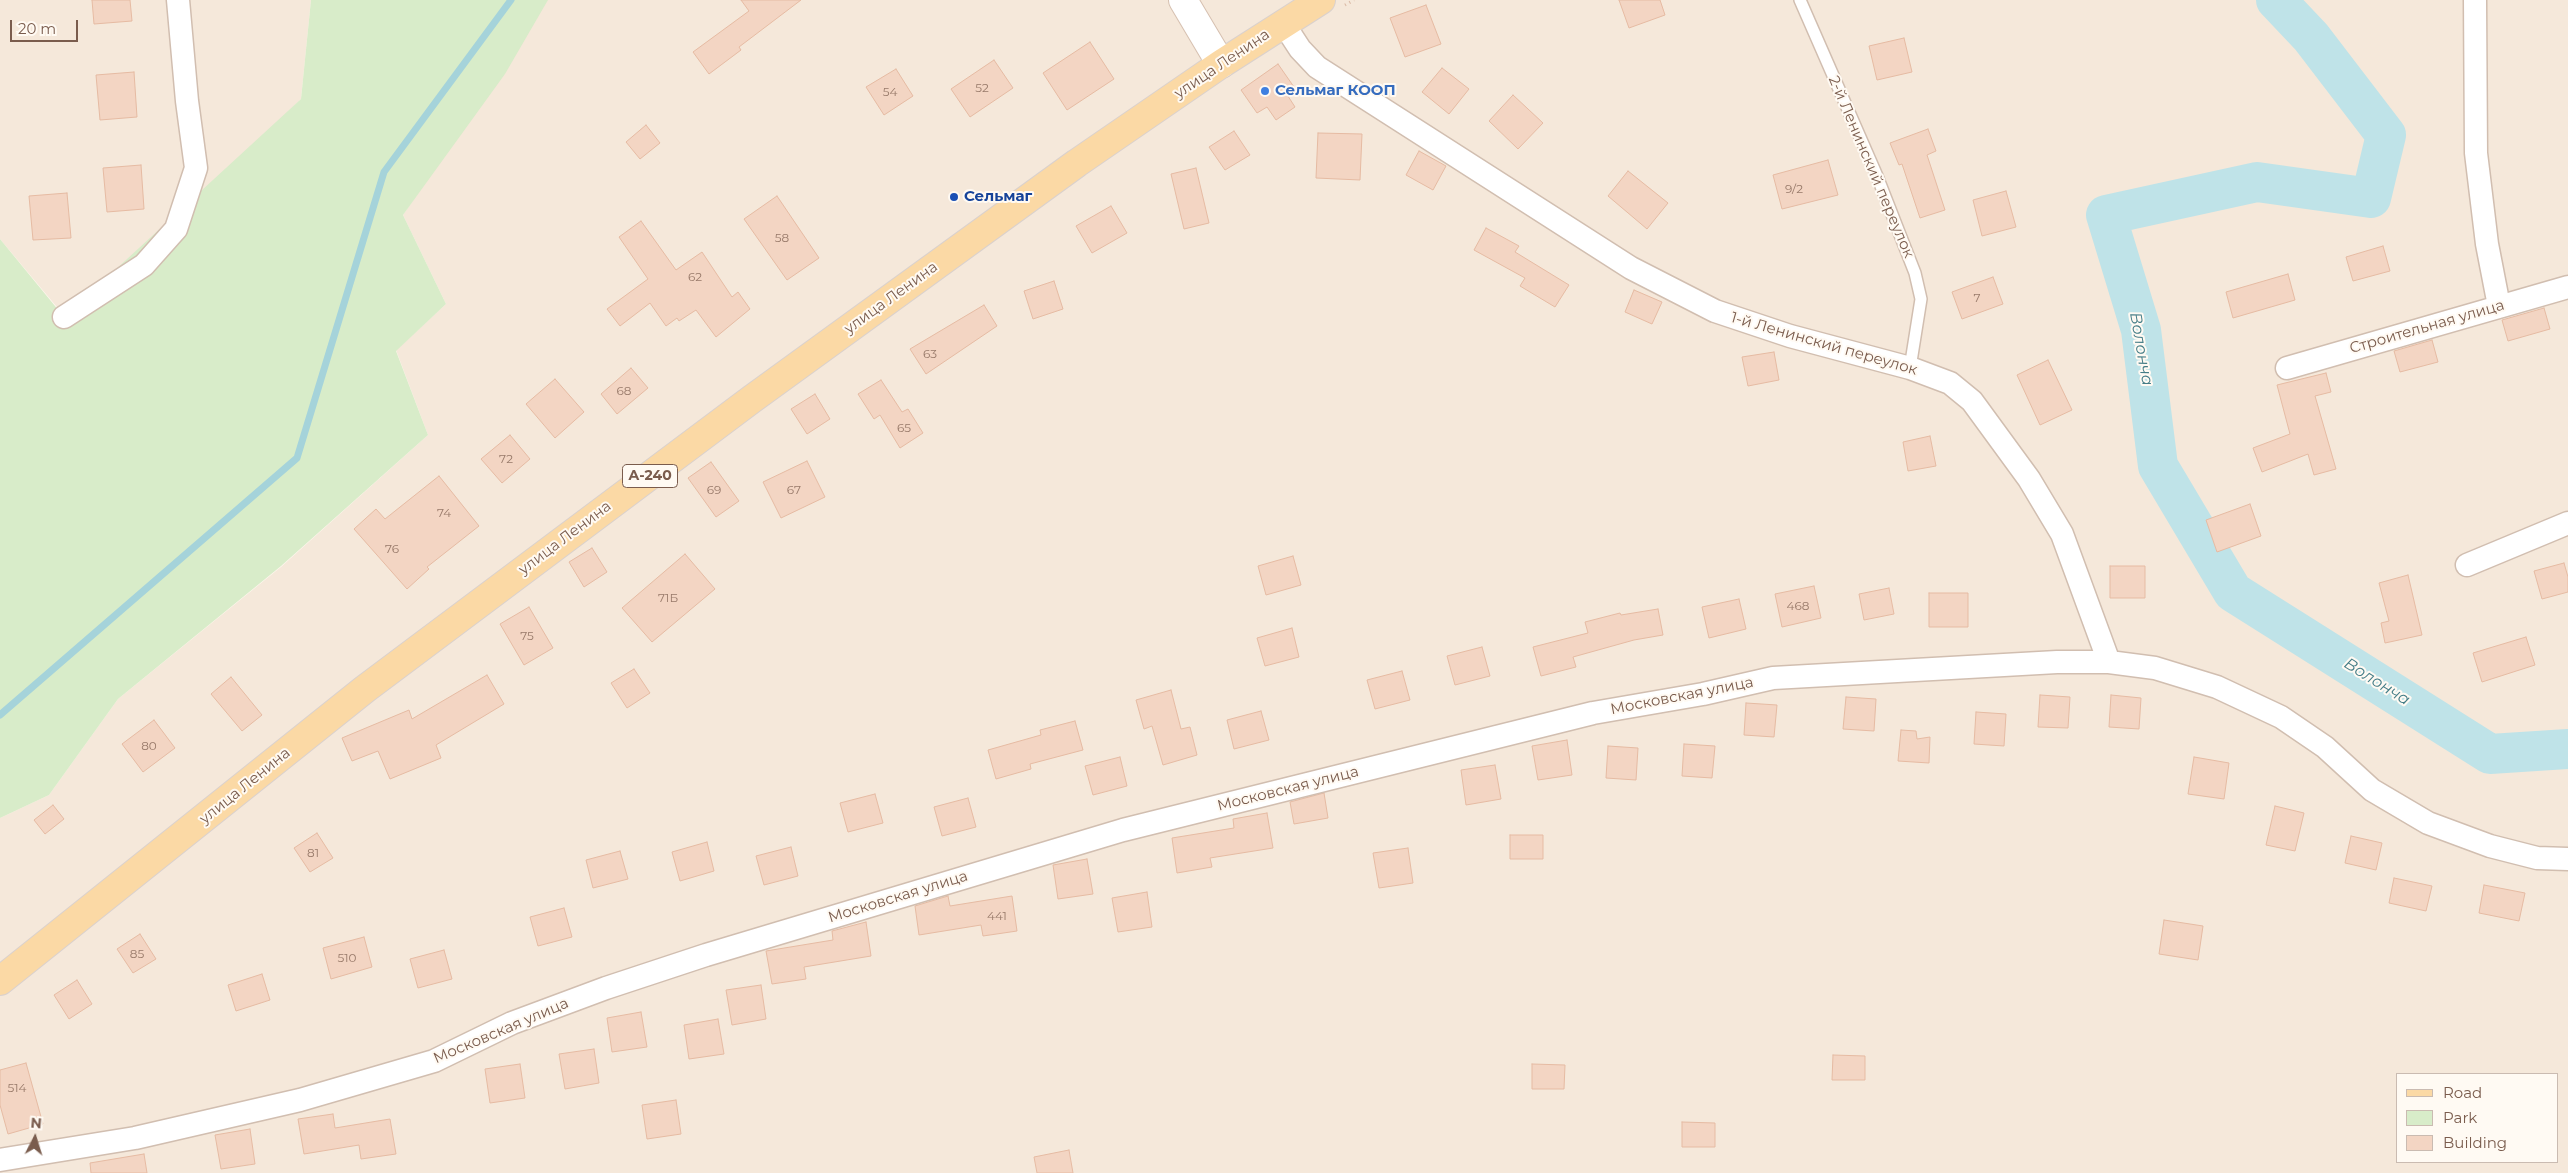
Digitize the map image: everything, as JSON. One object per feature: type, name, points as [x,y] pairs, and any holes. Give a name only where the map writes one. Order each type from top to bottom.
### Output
[{"type":"main road","name":"улица Ленина","points":[[0,981],[366,689],[522,571],[960,248],[1221,64],[1321,0]]},
{"type":"street","points":[[64,317],[144,265],[176,229],[196,168],[186,101],[178,0]]},
{"type":"street","points":[[1183,0],[1221,64]]},
{"type":"street","points":[[2475,0],[2476,153],[2487,244],[2498,306]]},
{"type":"street","name":"1-й Ленинский переулок","points":[[1283,23],[1300,48],[1317,67],[1631,268],[1715,311],[1790,336],[1910,368],[1950,383],[1972,401],[2029,479],[2062,534],[2109,662]]},
{"type":"street","name":"Строительная улица","points":[[2287,368],[2568,287]]},
{"type":"street","points":[[2467,565],[2568,522]]},
{"type":"street","name":"Московская улица","points":[[0,1160],[135,1138],[300,1100],[434,1061],[512,1023],[606,988],[735,946],[1122,830],[1594,713],[1703,694],[1773,678],[2057,662],[2109,662],[2155,668],[2217,686],[2281,717],[2325,747],[2372,790],[2428,822],[2490,846],[2518,854],[2537,858],[2568,859]]},
{"type":"lane","name":"2-й Ленинский переулок","points":[[1800,0],[1877,176],[1915,273],[1921,299],[1910,368]]},
{"type":"shaded area","points":[[0,0],[311,0],[301,99],[77,331],[0,239]]},
{"type":"shaded area","points":[[547,0],[2568,0],[2568,1173],[0,1173],[0,818],[49,795],[118,699],[281,567],[428,435],[396,350],[446,304],[403,215]]},
{"type":"green space","points":[[311,0],[548,0],[505,74],[403,215],[446,304],[396,351],[428,435],[281,566],[118,699],[49,795],[0,818],[0,239],[64,317],[301,99]]},
{"type":"building","points":[[92,0],[130,0],[132,21],[94,24]]},
{"type":"building","points":[[741,0],[801,0],[739,47],[741,50],[709,74],[693,52],[749,11]]},
{"type":"building","points":[[1619,0],[1660,0],[1665,15],[1629,28]]},
{"type":"building","points":[[1426,5],[1441,44],[1405,57],[1390,18]]},
{"type":"building","points":[[1904,38],[1912,72],[1877,80],[1869,46]]},
{"type":"building","points":[[1090,42],[1114,79],[1067,110],[1043,73]]},
{"type":"building","points":[[994,60],[1013,88],[970,117],[951,89]]},
{"type":"building","name":"Сельмаг КООП","points":[[1278,64],[1294,87],[1286,93],[1295,107],[1276,120],[1267,107],[1257,113],[1241,90]]},
{"type":"building","points":[[1442,68],[1469,89],[1449,114],[1422,92]]},
{"type":"building","points":[[896,69],[913,96],[884,115],[866,87]]},
{"type":"building","points":[[134,72],[137,117],[100,120],[96,75]]},
{"type":"building","points":[[1513,95],[1543,123],[1518,149],[1489,121]]},
{"type":"building","points":[[646,125],[660,143],[640,159],[626,142]]},
{"type":"building","points":[[1928,129],[1936,151],[1927,155],[1945,210],[1920,218],[1902,164],[1899,165],[1890,143]]},
{"type":"building","points":[[1234,131],[1250,155],[1225,170],[1209,147]]},
{"type":"building","points":[[1318,133],[1362,134],[1360,180],[1316,178]]},
{"type":"building","points":[[1419,151],[1446,166],[1433,190],[1406,175]]},
{"type":"building","points":[[1828,160],[1838,195],[1782,209],[1773,175]]},
{"type":"building","points":[[141,165],[144,209],[107,212],[103,168]]},
{"type":"building","points":[[1196,168],[1209,223],[1184,229],[1171,174]]},
{"type":"building","points":[[1628,171],[1668,203],[1647,229],[1608,196]]},
{"type":"building","points":[[2006,191],[2016,227],[1982,236],[1973,200]]},
{"type":"building","points":[[67,193],[71,238],[33,240],[29,196]]},
{"type":"building","points":[[777,196],[819,258],[787,280],[744,219]]},
{"type":"building","points":[[1111,206],[1127,233],[1092,253],[1076,226]]},
{"type":"building","points":[[641,221],[676,270],[702,252],[732,297],[738,292],[750,309],[716,337],[696,310],[679,321],[677,318],[666,326],[650,303],[620,326],[607,309],[648,279],[619,237]]},
{"type":"building","points":[[1486,228],[1519,246],[1515,252],[1569,285],[1555,307],[1520,286],[1525,278],[1474,250]]},
{"type":"building","points":[[2383,246],[2390,271],[2353,281],[2346,257]]},
{"type":"building","points":[[2288,274],[2295,300],[2233,318],[2226,292]]},
{"type":"building","points":[[1993,277],[2003,304],[1962,319],[1952,292]]},
{"type":"building","points":[[1054,281],[1063,309],[1033,319],[1024,291]]},
{"type":"building","points":[[1634,290],[1662,302],[1652,324],[1625,312]]},
{"type":"building","points":[[984,305],[997,326],[926,374],[910,349]]},
{"type":"building","points":[[2544,308],[2550,329],[2508,341],[2502,320]]},
{"type":"building","points":[[2432,340],[2438,362],[2400,372],[2394,351]]},
{"type":"building","points":[[1774,352],[1779,380],[1748,386],[1742,357]]},
{"type":"building","points":[[2048,360],[2072,410],[2040,425],[2017,375]]},
{"type":"building","points":[[631,368],[648,388],[617,414],[601,394]]},
{"type":"building","points":[[2326,373],[2331,392],[2315,396],[2336,469],[2314,475],[2308,454],[2262,472],[2253,448],[2290,434],[2277,385]]},
{"type":"building","points":[[555,379],[584,412],[555,438],[526,404]]},
{"type":"building","points":[[881,380],[902,412],[908,409],[923,433],[900,448],[880,415],[874,419],[858,394]]},
{"type":"building","points":[[815,394],[830,419],[807,434],[791,409]]},
{"type":"building","points":[[510,435],[530,459],[502,483],[481,459]]},
{"type":"building","points":[[1930,436],[1936,466],[1908,471],[1903,442]]},
{"type":"building","points":[[807,461],[825,497],[781,518],[763,482]]},
{"type":"building","points":[[711,462],[739,501],[716,517],[688,478]]},
{"type":"building","points":[[439,476],[479,526],[427,567],[429,569],[407,589],[354,529],[376,509],[385,519]]},
{"type":"building","points":[[2250,504],[2261,536],[2217,552],[2206,520]]},
{"type":"building","points":[[592,548],[607,572],[584,587],[569,562]]},
{"type":"building","points":[[685,554],[715,589],[652,642],[622,608]]},
{"type":"building","points":[[1293,556],[1301,585],[1266,595],[1258,566]]},
{"type":"building","points":[[2564,563],[2568,577],[2568,592],[2542,599],[2534,571]]},
{"type":"building","points":[[2110,566],[2145,566],[2145,598],[2110,598]]},
{"type":"building","points":[[2408,575],[2422,635],[2385,643],[2381,623],[2389,621],[2379,583]]},
{"type":"building","points":[[1814,586],[1821,618],[1782,627],[1775,594]]},
{"type":"building","points":[[1889,588],[1894,614],[1864,620],[1859,594]]},
{"type":"building","points":[[1929,593],[1968,593],[1968,627],[1929,627]]},
{"type":"building","points":[[1739,599],[1746,629],[1709,638],[1702,607]]},
{"type":"building","points":[[529,607],[553,648],[524,665],[500,624]]},
{"type":"building","points":[[1658,609],[1663,635],[1634,640],[1573,657],[1576,667],[1541,676],[1533,647],[1588,633],[1585,622],[1620,613],[1621,615]]},
{"type":"building","points":[[1292,628],[1299,657],[1265,666],[1257,638]]},
{"type":"building","points":[[2526,637],[2535,665],[2482,682],[2473,653]]},
{"type":"building","points":[[1482,647],[1490,676],[1455,685],[1447,656]]},
{"type":"building","points":[[634,669],[650,693],[627,708],[611,683]]},
{"type":"building","points":[[1402,671],[1410,700],[1375,709],[1367,680]]},
{"type":"building","points":[[487,675],[504,704],[436,745],[441,758],[390,779],[378,751],[352,761],[342,738],[409,710],[412,719]]},
{"type":"building","points":[[231,677],[262,715],[242,731],[211,694]]},
{"type":"building","points":[[1171,690],[1181,729],[1190,727],[1197,755],[1163,765],[1152,726],[1144,729],[1136,700]]},
{"type":"building","points":[[2040,695],[2070,697],[2068,728],[2038,727]]},
{"type":"building","points":[[2111,695],[2141,698],[2139,729],[2109,727]]},
{"type":"building","points":[[1846,697],[1876,699],[1874,731],[1843,729]]},
{"type":"building","points":[[1746,703],[1777,705],[1774,737],[1744,735]]},
{"type":"building","points":[[1261,711],[1269,740],[1234,749],[1227,720]]},
{"type":"building","points":[[1976,712],[2006,714],[2004,746],[1974,744]]},
{"type":"building","points":[[154,720],[175,748],[143,772],[122,744]]},
{"type":"building","points":[[1075,721],[1083,750],[1030,764],[1031,769],[996,779],[988,750],[1041,735],[1040,730]]},
{"type":"building","points":[[1901,730],[1916,731],[1917,739],[1930,737],[1929,763],[1898,761]]},
{"type":"building","points":[[1567,740],[1572,775],[1538,780],[1532,746]]},
{"type":"building","points":[[1684,744],[1715,746],[1712,778],[1682,776]]},
{"type":"building","points":[[1608,746],[1638,748],[1636,780],[1606,778]]},
{"type":"building","points":[[1120,757],[1127,786],[1093,795],[1085,766]]},
{"type":"building","points":[[2194,757],[2229,763],[2224,799],[2188,794]]},
{"type":"building","points":[[1495,765],[1501,799],[1466,805],[1461,770]]},
{"type":"building","points":[[1324,793],[1328,818],[1294,824],[1290,802]]},
{"type":"building","points":[[875,794],[883,823],[848,832],[840,803]]},
{"type":"building","points":[[968,798],[976,827],[942,836],[934,807]]},
{"type":"building","points":[[53,805],[64,819],[45,834],[34,820]]},
{"type":"building","points":[[2275,806],[2304,813],[2295,851],[2266,845]]},
{"type":"building","points":[[1267,813],[1273,848],[1210,858],[1212,867],[1177,873],[1172,838],[1234,828],[1233,819]]},
{"type":"building","points":[[317,833],[333,858],[310,872],[294,848]]},
{"type":"building","points":[[1510,835],[1543,835],[1543,859],[1510,859]]},
{"type":"building","points":[[2351,836],[2382,843],[2376,870],[2345,863]]},
{"type":"building","points":[[707,842],[714,871],[680,881],[672,852]]},
{"type":"building","points":[[791,847],[798,876],[764,885],[756,856]]},
{"type":"building","points":[[1408,848],[1413,883],[1379,888],[1373,853]]},
{"type":"building","points":[[620,851],[628,879],[593,888],[586,860]]},
{"type":"building","points":[[1087,859],[1093,894],[1058,899],[1053,865]]},
{"type":"building","points":[[2394,878],[2432,886],[2426,911],[2389,903]]},
{"type":"building","points":[[2484,885],[2525,893],[2519,921],[2479,913]]},
{"type":"building","points":[[1147,892],[1152,927],[1118,932],[1112,898]]},
{"type":"building","points":[[948,896],[950,906],[1012,896],[1017,931],[983,936],[981,925],[919,935],[915,906]]},
{"type":"building","points":[[564,908],[572,937],[538,946],[530,917]]},
{"type":"building","points":[[2164,920],[2203,926],[2198,960],[2159,954]]},
{"type":"building","points":[[866,922],[871,956],[804,967],[806,979],[772,984],[766,951],[833,940],[832,931]]},
{"type":"building","points":[[140,934],[156,959],[133,973],[117,949]]},
{"type":"building","points":[[364,937],[372,967],[331,979],[323,948]]},
{"type":"building","points":[[444,950],[452,979],[418,988],[410,959]]},
{"type":"building","points":[[262,974],[270,1000],[236,1011],[228,985]]},
{"type":"building","points":[[77,980],[92,1004],[69,1019],[54,995]]},
{"type":"building","points":[[761,985],[766,1019],[732,1025],[726,990]]},
{"type":"building","points":[[641,1012],[647,1047],[612,1052],[607,1018]]},
{"type":"building","points":[[718,1019],[724,1054],[689,1059],[684,1025]]},
{"type":"building","points":[[594,1049],[599,1083],[565,1089],[559,1054]]},
{"type":"building","points":[[1833,1055],[1865,1056],[1865,1080],[1832,1080]]},
{"type":"building","points":[[26,1063],[43,1124],[8,1134],[0,1105],[0,1070]]},
{"type":"building","points":[[520,1064],[525,1098],[490,1103],[485,1069]]},
{"type":"building","points":[[1532,1064],[1565,1065],[1564,1089],[1532,1089]]},
{"type":"building","points":[[676,1100],[681,1134],[647,1139],[642,1105]]},
{"type":"building","points":[[333,1114],[335,1128],[390,1119],[396,1154],[361,1159],[359,1145],[304,1154],[298,1119]]},
{"type":"building","points":[[1682,1122],[1715,1123],[1715,1147],[1682,1147]]},
{"type":"building","points":[[250,1129],[255,1164],[221,1169],[215,1135]]},
{"type":"building","points":[[1069,1150],[1073,1173],[1037,1173],[1034,1157]]},
{"type":"building","points":[[144,1154],[147,1173],[91,1173],[90,1163]]},
{"type":"waterway","points":[[0,715],[297,458],[384,172],[511,0]]},
{"type":"waterway","name":"Волонча","points":[[2276,0],[2311,37],[2386,135],[2371,198],[2257,182],[2106,215],[2141,330],[2158,466],[2233,592],[2490,754],[2568,749]]},
{"type":"place","name":"Сельмаг КООП","points":[[1265,91]]},
{"type":"place","name":"Сельмаг","points":[[954,197]]}]
